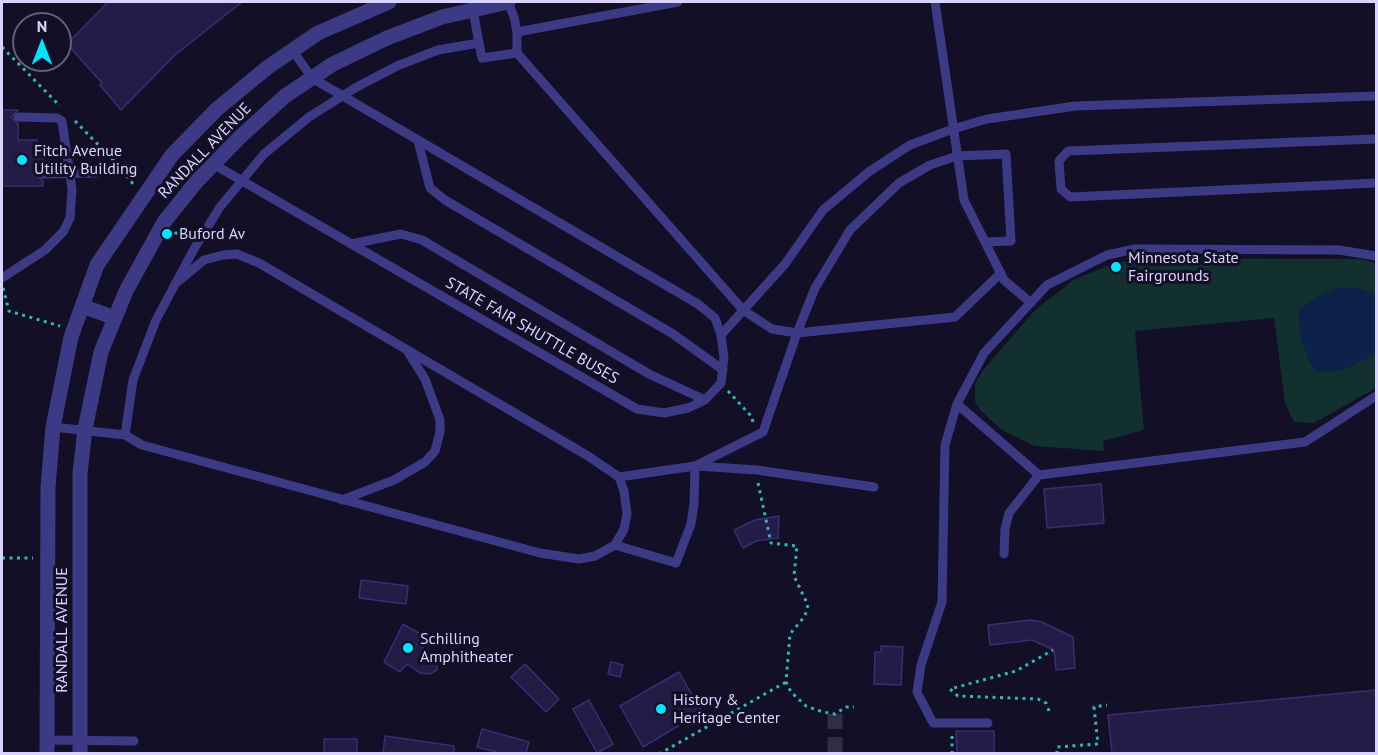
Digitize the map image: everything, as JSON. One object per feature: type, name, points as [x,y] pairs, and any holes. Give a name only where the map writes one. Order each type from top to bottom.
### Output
[{"type":"street","name":"RANDALL AVENUE","points":[[47,747],[48,487],[53,426],[74,329],[97,265],[172,155],[217,109],[318,33],[389,2]]},
{"type":"street","name":"RANDALL AVENUE","points":[[80,747],[80,473],[85,429],[101,352],[126,291],[164,222],[213,164],[285,96],[333,64],[387,38],[442,16],[505,2]]},
{"type":"street","points":[[82,306],[114,318]]},
{"type":"lane","points":[[505,2],[514,17],[517,53],[743,310],[772,329],[797,333],[955,317],[1000,273]]},
{"type":"lane","points":[[517,32],[678,2]]},
{"type":"lane","points":[[935,2],[964,200],[1004,280],[1031,303]]},
{"type":"lane","points":[[473,10],[482,58],[517,53]]},
{"type":"lane","points":[[125,435],[133,380],[156,320],[194,249],[220,207],[264,154],[309,117],[397,66],[428,54],[479,43]]},
{"type":"lane","points":[[293,51],[312,78],[698,304],[715,318],[721,335],[724,357],[721,383]]},
{"type":"lane","points":[[721,335],[785,264],[823,210],[870,171],[910,145],[953,129],[987,119],[1075,106],[1377,96]]},
{"type":"lane","points":[[2,282],[45,250],[63,232],[70,218],[72,189],[62,121],[57,118],[18,117]]},
{"type":"lane","points":[[1377,139],[1068,151],[1059,161],[1061,189],[1070,197],[1377,183]]},
{"type":"lane","points":[[418,141],[430,188],[445,200],[673,334],[723,370]]},
{"type":"lane","points":[[695,466],[763,432],[815,288],[850,230],[899,183],[930,165],[957,156],[1006,154],[1011,241],[985,242]]},
{"type":"lane","name":"STATE FAIR SHUTTLE BUSES","points":[[213,164],[637,409],[664,413],[705,400],[721,383]]},
{"type":"lane","points":[[43,174],[98,173]]},
{"type":"lane","name":"STATE FAIR SHUTTLE BUSES","points":[[351,244],[401,234],[422,240],[649,374],[705,400]]},
{"type":"lane","points":[[988,723],[933,723],[917,692],[921,665],[942,602],[944,456],[957,404],[984,353],[1047,285],[1107,255],[1135,249],[1339,250],[1377,256]]},
{"type":"lane","points":[[175,284],[204,260],[237,254],[259,263],[619,477],[695,466],[757,470],[874,487]]},
{"type":"lane","points":[[342,500],[394,480],[424,462],[435,451],[440,432],[436,402],[406,349]]},
{"type":"lane","points":[[1004,554],[1005,530],[1010,513],[1039,475],[1305,442],[1377,396]]},
{"type":"lane","points":[[957,404],[1039,475]]},
{"type":"lane","points":[[53,426],[125,435],[142,446],[540,553],[579,559],[595,556],[615,545],[624,529],[627,514],[624,491],[619,477]]},
{"type":"lane","points":[[615,545],[676,562],[691,524],[695,466]]},
{"type":"lane","points":[[47,747],[80,747],[134,741]]},
{"type":"path","points":[[2,47],[65,112]]},
{"type":"path","points":[[73,120],[121,168],[142,196]]},
{"type":"path","points":[[164,222],[194,249]]},
{"type":"path","points":[[2,282],[9,311],[74,329]]},
{"type":"path","points":[[721,383],[752,417],[754,438]]},
{"type":"path","points":[[757,470],[771,543],[797,546],[794,576],[808,605],[805,616],[790,634],[786,682],[791,692],[806,706],[835,714],[846,707],[854,706]]},
{"type":"path","points":[[2,558],[48,558]]},
{"type":"path","points":[[1049,711],[1046,703],[1038,699],[958,696],[950,689],[1016,671],[1053,650]]},
{"type":"path","points":[[659,753],[786,682]]},
{"type":"path","points":[[1057,753],[1057,747],[1098,744],[1094,706],[1107,705]]},
{"type":"path","points":[[952,723],[952,753]]},
{"type":"green space","points":[[1140,258],[1360,259],[1376,263],[1376,388],[1314,423],[1294,422],[1285,403],[1274,318],[1135,331],[1144,430],[1103,441],[1104,451],[1035,446],[1002,430],[981,411],[975,402],[975,384],[983,370],[1036,309],[1075,279],[1110,265]]},
{"type":"water","points":[[1337,288],[1359,288],[1376,295],[1376,353],[1345,370],[1316,372],[1309,361],[1300,336],[1298,311],[1316,297]]},
{"type":"building","points":[[108,2],[242,2],[175,55],[121,110],[100,85],[102,83],[72,50],[72,39]]},
{"type":"building","name":"Fitch Avenue Utility Building","points":[[2,110],[18,110],[11,117],[18,124],[18,140],[37,140],[37,147],[43,147],[43,167],[36,174],[43,181],[43,186],[2,186]]},
{"type":"building","points":[[1101,484],[1104,523],[1047,528],[1044,489]]},
{"type":"building","points":[[779,516],[778,538],[756,541],[743,548],[734,530],[755,520]]},
{"type":"building","points":[[361,580],[408,586],[406,604],[359,598]]},
{"type":"building","points":[[1031,620],[1042,622],[1073,637],[1075,668],[1056,670],[1054,650],[1032,640],[990,645],[988,625]]},
{"type":"building","name":"Schilling Amphitheater","points":[[403,624],[422,635],[417,644],[437,657],[437,670],[430,674],[420,673],[407,664],[400,672],[384,662]]},
{"type":"building","points":[[881,646],[903,647],[901,685],[874,684],[875,652],[881,652]]},
{"type":"building","points":[[611,662],[623,665],[620,677],[608,674]]},
{"type":"building","points":[[525,664],[559,699],[546,712],[511,677]]},
{"type":"building","name":"History & Heritage Center","points":[[679,672],[702,712],[643,747],[620,706]]},
{"type":"building","points":[[1377,690],[1377,753],[1112,753],[1108,715]]},
{"type":"building","points":[[589,700],[613,744],[597,753],[573,709]]},
{"type":"building","points":[[482,729],[529,742],[526,753],[500,753],[477,747]]},
{"type":"building","points":[[956,731],[994,731],[994,753],[957,753]]},
{"type":"building","points":[[385,736],[454,746],[454,753],[383,753]]},
{"type":"building","points":[[324,739],[357,739],[357,753],[324,753]]},
{"type":"tunnel","points":[[835,714],[835,754]]},
{"type":"place","name":"Fitch Avenue Utility Building","points":[[22,160]]},
{"type":"place","name":"Buford Av","points":[[167,234]]},
{"type":"place","name":"Minnesota State Fairgrounds","points":[[1116,267]]},
{"type":"place","name":"Schilling Amphitheater","points":[[408,648]]},
{"type":"place","name":"History & Heritage Center","points":[[661,709]]}]
